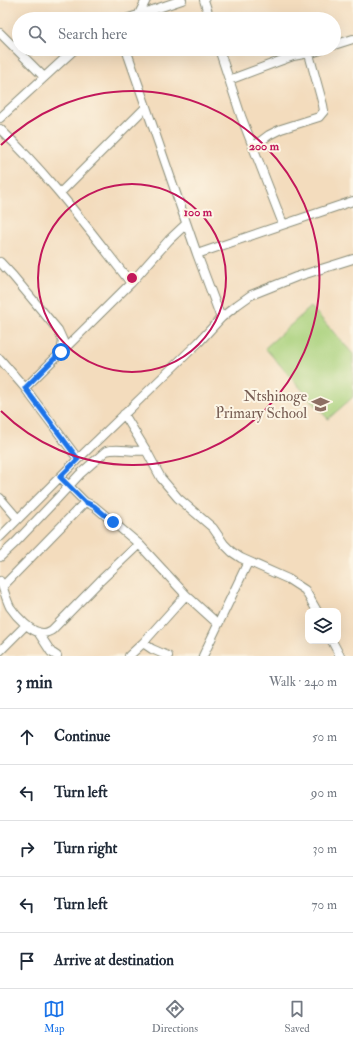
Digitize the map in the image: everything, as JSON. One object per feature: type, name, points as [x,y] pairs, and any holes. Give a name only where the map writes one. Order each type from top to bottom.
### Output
[{"type":"street","points":[[140,12],[146,0]]},
{"type":"street","points":[[160,0],[168,5]]},
{"type":"street","points":[[145,12],[182,0]]},
{"type":"street","points":[[204,0],[208,12]]},
{"type":"street","points":[[0,33],[12,45]]},
{"type":"street","points":[[341,43],[353,39]]},
{"type":"street","points":[[23,56],[44,77]]},
{"type":"street","points":[[0,118],[67,56]]},
{"type":"street","points":[[128,56],[186,224],[221,318]]},
{"type":"street","points":[[221,56],[241,116],[283,224]]},
{"type":"street","points":[[229,80],[293,56]]},
{"type":"street","points":[[253,147],[281,129],[319,117],[324,111],[310,56]]},
{"type":"street","points":[[60,193],[145,108]]},
{"type":"street","points":[[0,129],[20,148],[60,193],[131,283]]},
{"type":"street","points":[[197,254],[353,201]]},
{"type":"street","points":[[25,388],[131,283],[169,240],[186,224]]},
{"type":"street","points":[[0,536],[199,342],[221,318],[251,295],[296,277],[353,259]]},
{"type":"street","points":[[0,262],[58,330],[63,341],[61,352]]},
{"type":"street","points":[[0,359],[25,388],[78,459]]},
{"type":"street","points":[[124,414],[161,478],[178,498],[213,528],[224,544],[232,552],[248,562],[288,579],[306,590],[315,608]]},
{"type":"street","points":[[0,557],[25,533],[80,474],[106,451],[111,449],[146,450]]},
{"type":"street","points":[[60,477],[85,502],[94,506],[139,544],[186,595],[218,624]]},
{"type":"street","points":[[0,498],[18,519]]},
{"type":"street","points":[[85,502],[8,581],[1,583],[10,607],[26,625],[38,632],[45,633],[52,630],[139,544]]},
{"type":"street","points":[[203,656],[248,562]]},
{"type":"street","points":[[129,656],[143,643],[186,595]]},
{"type":"street","points":[[0,651],[26,625]]},
{"type":"street","points":[[38,632],[51,652],[57,656]]},
{"type":"street","points":[[143,643],[168,656]]},
{"type":"street","points":[[334,644],[340,656]]},
{"type":"green space","points":[[311,307],[353,354],[353,397],[328,419],[265,348]]},
{"type":"place","name":"Ntshinoge Primary School","points":[[320,405]]},
{"type":"route","points":[[61,352],[25,388],[78,459],[60,477],[85,502],[94,506],[113,522]]}]
